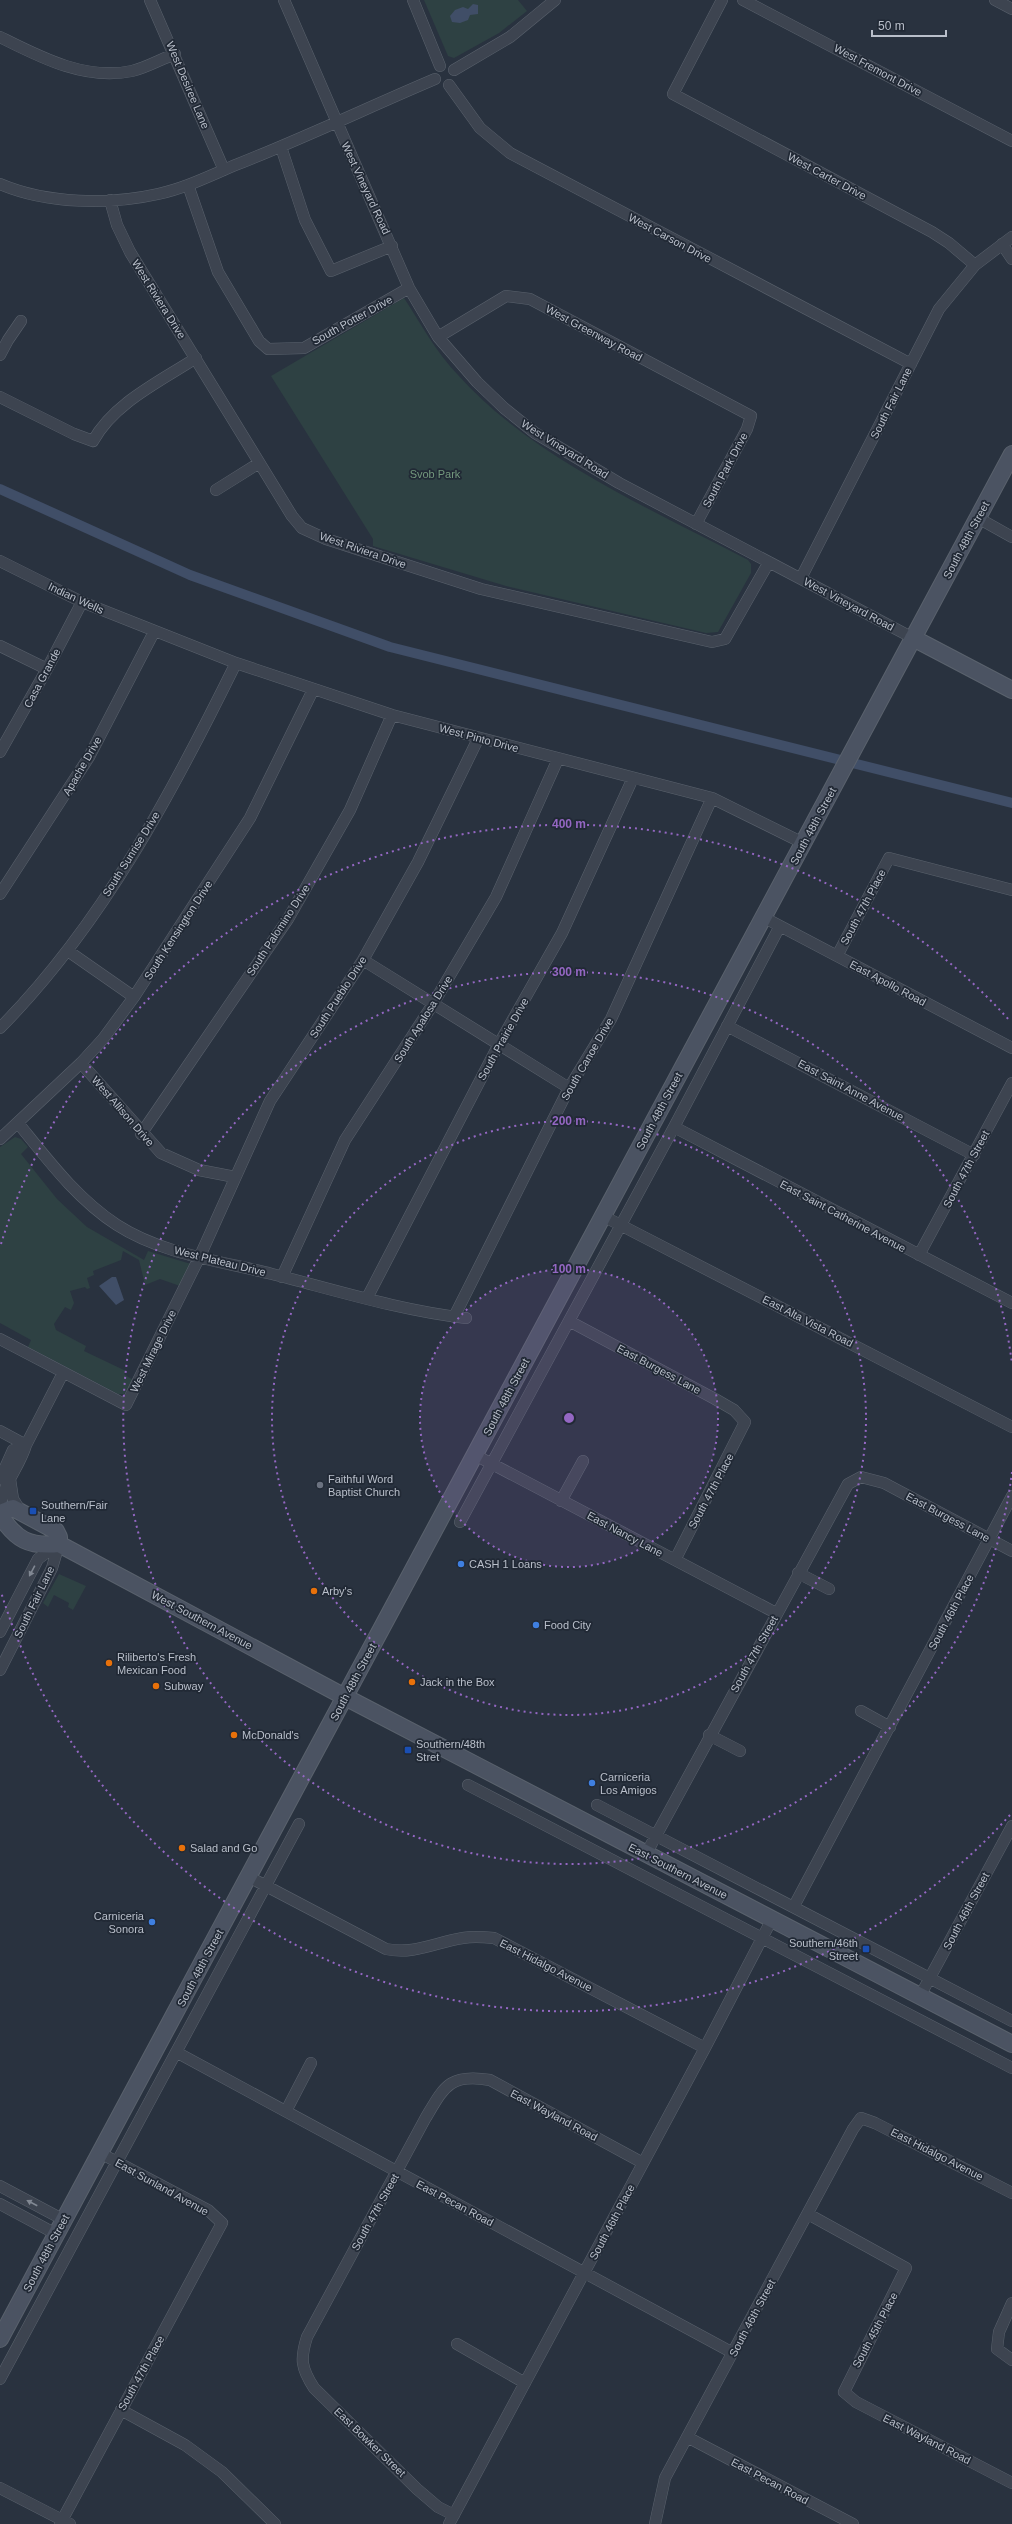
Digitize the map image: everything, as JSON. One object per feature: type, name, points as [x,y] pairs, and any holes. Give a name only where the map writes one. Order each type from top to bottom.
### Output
[{"type":"main road","name":"South 48th Street","points":[[0,2339],[1012,454]]},
{"type":"main road","points":[[914,638],[1012,690]]},
{"type":"main road","points":[[13,1508],[21,1513],[56,1531],[59,1537],[59,1544],[38,1546],[11,1532],[0,1514],[13,1508]]},
{"type":"main road","name":"West Southern Avenue","points":[[59,1544],[345,1697]]},
{"type":"main road","name":"East Southern Avenue","points":[[345,1697],[1012,2044]]},
{"type":"street","name":"West Desiree Lane","points":[[150,0],[175,54],[224,170]]},
{"type":"street","name":"West Vineyard Road","points":[[284,0],[336,123],[392,246],[409,288],[438,338],[458,362],[498,402],[535,433],[618,482],[914,638]]},
{"type":"street","points":[[413,0],[440,66]]},
{"type":"street","points":[[454,70],[510,37],[555,0]]},
{"type":"street","name":"West Carter Drive","points":[[722,0],[673,94],[932,232],[949,243],[975,265]]},
{"type":"street","name":"West Fremont Drive","points":[[743,0],[1012,141]]},
{"type":"street","points":[[995,0],[1012,9]]},
{"type":"street","points":[[0,37],[40,57],[90,73],[132,71],[175,54]]},
{"type":"street","points":[[448,65],[454,70],[454,81],[449,85],[440,85],[435,79],[435,71],[440,66],[448,65]]},
{"type":"street","points":[[0,184],[12,190],[58,199],[110,200],[158,194],[188,185],[281,147],[435,79]]},
{"type":"street","name":"West Carson Drive","points":[[449,85],[480,128],[510,153],[911,364]]},
{"type":"street","points":[[281,147],[305,220],[331,271],[392,246]]},
{"type":"street","name":"South Potter Drive","points":[[188,185],[218,272],[259,341],[268,349],[304,348],[409,288]]},
{"type":"street","name":"West Riviera Drive","points":[[110,200],[117,225],[130,252],[292,516],[302,528],[326,539],[481,589],[712,642],[725,639],[768,562]]},
{"type":"street","name":"South Fair Lane","points":[[801,578],[939,309],[975,265],[1012,237]]},
{"type":"street","points":[[1002,244],[1012,259]]},
{"type":"street","name":"West Greenway Road","points":[[438,338],[506,296],[530,299],[751,416]]},
{"type":"street","points":[[0,355],[21,321]]},
{"type":"street","points":[[0,397],[74,434],[93,441],[102,424],[114,412],[196,358]]},
{"type":"street","name":"South Park Drive","points":[[696,524],[747,429],[751,416]]},
{"type":"street","points":[[216,490],[259,463]]},
{"type":"street","points":[[978,518],[1012,537]]},
{"type":"street","name":"Indian Wells","points":[[0,561],[82,602],[154,632]]},
{"type":"street","name":"Casa Grande","points":[[0,752],[4,737],[47,669],[82,602]]},
{"type":"street","name":"West Pinto Drive","points":[[154,632],[313,690],[392,715],[478,739],[712,798],[803,843]]},
{"type":"street","name":"Apache Drive","points":[[0,894],[89,757],[154,632]]},
{"type":"street","points":[[0,646],[47,669]]},
{"type":"street","name":"South Sunrise Drive","points":[[0,1028],[68,951],[120,872],[182,771],[236,663]]},
{"type":"street","name":"South Kensington Drive","points":[[0,1139],[81,1063],[103,1039],[134,998],[250,818],[313,690]]},
{"type":"street","name":"South Palomino Drive","points":[[141,1134],[288,919],[350,810],[392,715]]},
{"type":"street","name":"South Pueblo Drive","points":[[200,1256],[270,1101],[363,960],[418,862],[478,739]]},
{"type":"street","name":"South Apalosa Drive","points":[[282,1276],[345,1140],[434,1004],[496,897],[558,759]]},
{"type":"street","name":"South Prairie Drive","points":[[367,1298],[499,1044],[562,933],[633,778]]},
{"type":"street","name":"South Canoe Drive","points":[[454,1317],[569,1088],[611,1019],[712,798]]},
{"type":"street","name":"South 47th Place","points":[[837,956],[889,858],[1012,890]]},
{"type":"street","name":"East Apollo Road","points":[[764,917],[1012,1048]]},
{"type":"street","name":"South 48th Street","points":[[460,1522],[569,1321],[619,1224],[674,1127],[780,926]]},
{"type":"street","points":[[68,951],[134,998]]},
{"type":"street","points":[[363,960],[569,1088]]},
{"type":"street","name":"East Saint Anne Avenue","points":[[727,1026],[974,1154]]},
{"type":"street","name":"West Allison Drive","points":[[81,1063],[141,1134],[161,1153],[199,1170],[235,1177]]},
{"type":"street","name":"South 47th Street","points":[[919,1255],[1012,1083]]},
{"type":"street","name":"West Plateau Drive","points":[[18,1123],[54,1167],[86,1202],[117,1225],[156,1246],[367,1298],[454,1317],[466,1318]]},
{"type":"street","name":"East Saint Catherine Avenue","points":[[674,1127],[1012,1304]]},
{"type":"street","name":"East Alta Vista Road","points":[[603,1216],[1012,1427]]},
{"type":"street","name":"West Mirage Drive","points":[[0,1339],[126,1405],[200,1256]]},
{"type":"street","name":"East Burgess Lane","points":[[569,1321],[715,1399],[734,1410],[745,1422]]},
{"type":"street","points":[[0,1507],[5,1479],[14,1450],[26,1444],[63,1373]]},
{"type":"street","name":"South 47th Place","points":[[675,1560],[745,1422]]},
{"type":"street","points":[[0,1431],[26,1444]]},
{"type":"street","name":"East Nancy Lane","points":[[475,1455],[776,1613]]},
{"type":"street","points":[[561,1500],[583,1461]]},
{"type":"street","name":"South 47th Street","points":[[646,1854],[776,1613],[848,1484],[861,1477]]},
{"type":"street","name":"East Burgess Lane","points":[[861,1477],[884,1483],[1012,1551]]},
{"type":"street","points":[[5,1479],[13,1499],[21,1513]]},
{"type":"street","name":"South 46th Place","points":[[794,1906],[1012,1496]]},
{"type":"street","name":"South Fair Lane","points":[[0,1632],[38,1559],[59,1544]]},
{"type":"street","name":"South Fair Lane","points":[[0,1670],[52,1568],[59,1544]]},
{"type":"street","points":[[798,1573],[829,1589]]},
{"type":"street","points":[[861,1711],[890,1727]]},
{"type":"street","points":[[710,1735],[740,1751]]},
{"type":"street","name":"East Southern Avenue","points":[[468,1785],[763,1937],[1012,2068]]},
{"type":"street","name":"East Southern Avenue","points":[[597,1805],[794,1906],[1012,2021]]},
{"type":"street","name":"South 48th Street","points":[[0,2379],[299,1824]]},
{"type":"street","name":"South 46th Street","points":[[920,1996],[931,1979],[1012,1826]]},
{"type":"street","name":"East Hidalgo Avenue","points":[[249,1877],[386,1949],[400,1952],[413,1951],[463,1938],[494,1938],[705,2048]]},
{"type":"street","name":"South 46th Place","points":[[452,2520],[705,2048],[772,1919]]},
{"type":"street","name":"East Pecan Road","points":[[176,2052],[733,2353]]},
{"type":"street","points":[[286,2111],[311,2063]]},
{"type":"street","name":"South 47th Street","points":[[301,2356],[307,2337],[439,2096],[450,2083],[461,2078]]},
{"type":"street","name":"East Wayland Road","points":[[461,2078],[490,2080],[643,2163]]},
{"type":"street","name":"East Hidalgo Avenue","points":[[861,2118],[875,2123],[1012,2193]]},
{"type":"street","name":"South 46th Street","points":[[655,2524],[665,2478],[861,2118]]},
{"type":"street","name":"East Sunland Avenue","points":[[100,2153],[208,2210],[222,2223]]},
{"type":"street","points":[[0,2186],[64,2220]]},
{"type":"street","points":[[0,2204],[56,2234]]},
{"type":"street","name":"South 45th Place","points":[[808,2214],[906,2268],[844,2392]]},
{"type":"street","name":"South 47th Place","points":[[64,2523],[120,2410],[222,2223]]},
{"type":"street","points":[[1012,2303],[999,2332],[997,2349],[1012,2360]]},
{"type":"street","points":[[457,2344],[525,2383]]},
{"type":"street","name":"East Bowker Street","points":[[301,2356],[303,2368],[314,2388],[417,2489],[452,2520]]},
{"type":"street","name":"East Wayland Road","points":[[844,2392],[856,2402],[1012,2483]]},
{"type":"street","points":[[120,2410],[185,2445],[222,2472],[275,2524]]},
{"type":"street","name":"East Pecan Road","points":[[688,2438],[853,2524]]},
{"type":"street","points":[[0,2488],[64,2523]]},
{"type":"green space","points":[[424,0],[518,0],[527,11],[499,33],[454,58],[448,56]]},
{"type":"green space","name":"Svob Park","points":[[404,298],[429,338],[450,366],[487,404],[520,431],[556,456],[594,479],[633,501],[748,560],[751,564],[751,573],[718,632],[706,633],[506,586],[373,546],[373,539],[271,376]]},
{"type":"green space","points":[[15,1137],[21,1139],[28,1147],[21,1154],[57,1199],[87,1227],[144,1260],[148,1251],[191,1264],[180,1286],[160,1279],[145,1285],[139,1260],[123,1251],[121,1260],[93,1271],[94,1275],[87,1278],[90,1288],[87,1289],[85,1287],[70,1291],[74,1303],[71,1310],[65,1307],[54,1324],[56,1330],[86,1346],[84,1351],[126,1371],[124,1374],[133,1380],[124,1394],[118,1394],[28,1347],[31,1340],[0,1323],[0,1147]]},
{"type":"green space","points":[[59,1574],[86,1586],[73,1610],[68,1607],[69,1603],[54,1595],[48,1607],[43,1603]]},
{"type":"water","points":[[473,4],[478,5],[478,14],[470,15],[468,20],[460,23],[452,22],[450,16],[455,10],[463,7],[468,9]]},
{"type":"water","points":[[112,1277],[116,1277],[124,1300],[116,1305],[99,1286]]},
{"type":"waterway","points":[[0,489],[190,575],[390,647],[1012,803]]},
{"type":"place","name":"Faithful Word Baptist Church","points":[[320,1485]]},
{"type":"place","name":"Southern/Fair Lane","points":[[33,1511]]},
{"type":"place","name":"CASH 1 Loans","points":[[461,1564]]},
{"type":"place","name":"Arby's","points":[[314,1591]]},
{"type":"place","name":"Food City","points":[[536,1625]]},
{"type":"place","name":"Riliberto's Fresh Mexican Food","points":[[109,1663]]},
{"type":"place","name":"Jack in the Box","points":[[412,1682]]},
{"type":"place","name":"Subway","points":[[156,1686]]},
{"type":"place","name":"McDonald's","points":[[234,1735]]},
{"type":"place","name":"Southern/48th Stret","points":[[408,1750]]},
{"type":"place","name":"Carniceria Los Amigos","points":[[592,1783]]},
{"type":"place","name":"Salad and Go","points":[[182,1848]]},
{"type":"place","name":"Carniceria Sonora","points":[[152,1922]]},
{"type":"place","name":"Southern/46th Street","points":[[866,1949]]}]
